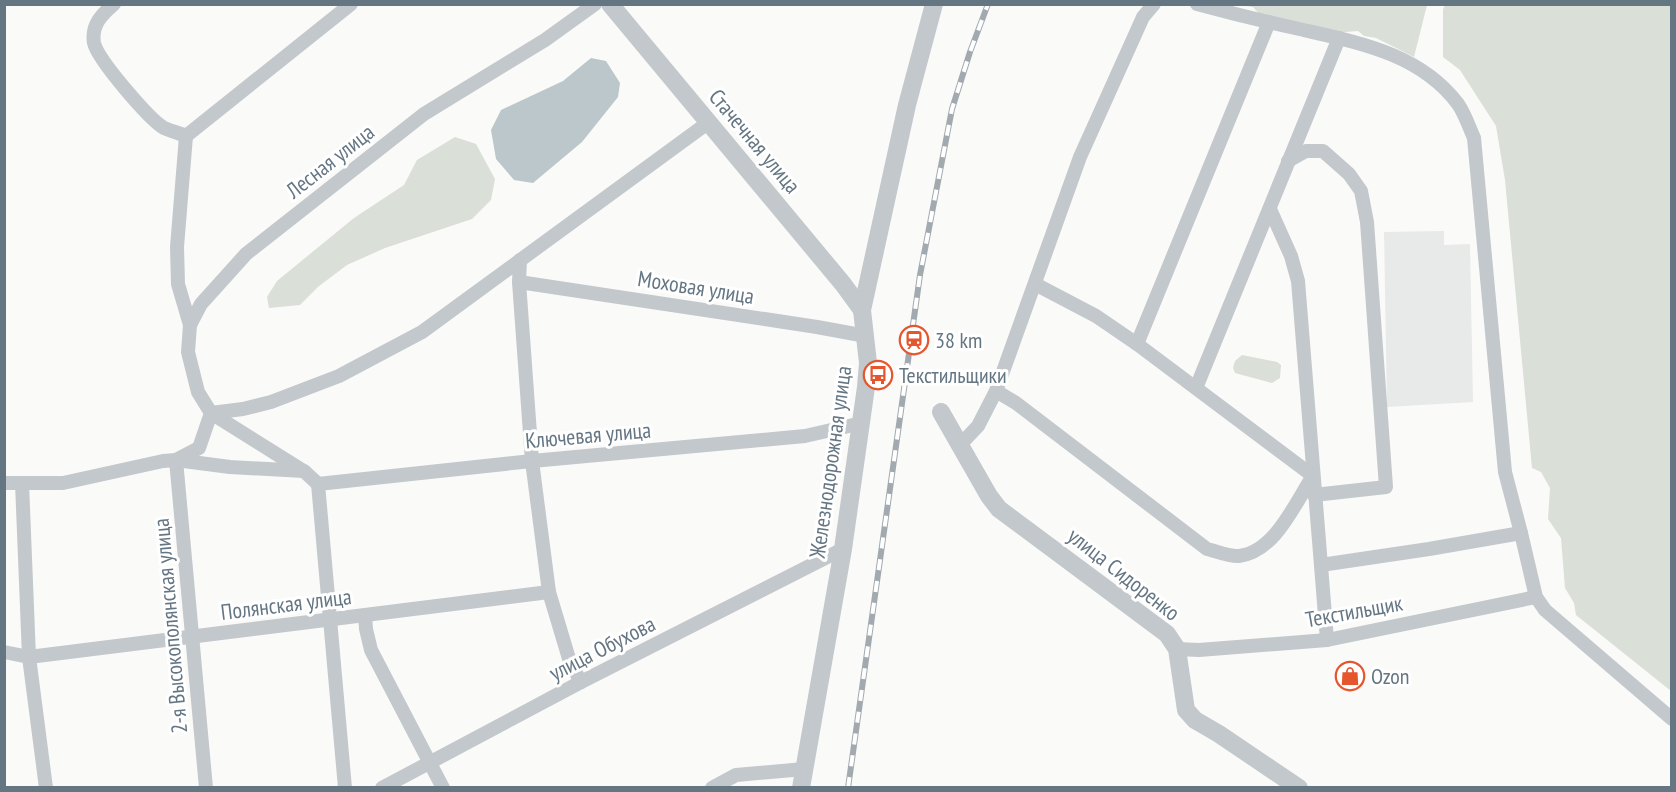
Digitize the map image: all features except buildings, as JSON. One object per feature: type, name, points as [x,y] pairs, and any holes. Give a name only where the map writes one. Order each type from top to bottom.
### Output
[{"type":"street","points":[[114,4],[100,16],[94,31],[94,43],[101,57],[146,112],[164,128],[186,136]]},
{"type":"street","points":[[190,325],[178,284],[177,248],[186,136],[351,4]]},
{"type":"street","name":"Железнодорожная улица","points":[[801,788],[843,549],[862,423],[868,363],[862,310],[907,105],[934,4]]},
{"type":"street","points":[[960,445],[978,426],[996,391],[1080,157],[1143,17],[1154,4]]},
{"type":"street","points":[[1197,4],[1339,38],[1398,56],[1440,84],[1459,106],[1474,138],[1505,472],[1536,597],[1545,610],[1671,719]]},
{"type":"street","name":"Стачечная улица","points":[[607,5],[708,122],[862,310]]},
{"type":"street","name":"Лесная улица","points":[[318,484],[305,471],[211,412],[198,392],[188,352],[190,325],[201,304],[246,254],[424,114],[607,5]]},
{"type":"street","points":[[1137,344],[1269,22]]},
{"type":"street","points":[[1196,388],[1339,38]]},
{"type":"street","points":[[176,460],[199,448],[211,412],[243,409],[271,402],[339,376],[422,332],[708,122]]},
{"type":"street","points":[[1288,161],[1306,151],[1323,151],[1349,174],[1361,191],[1371,267],[1386,487],[1314,495]]},
{"type":"street","points":[[1270,208],[1291,256],[1298,281],[1327,640]]},
{"type":"street","points":[[520,260],[519,282],[532,461],[549,592],[570,662],[581,682]]},
{"type":"street","name":"Моховая улица","points":[[519,282],[866,336]]},
{"type":"street","points":[[1035,284],[1096,316],[1137,344],[1313,476]]},
{"type":"street","points":[[996,391],[1016,403],[1207,549],[1238,556],[1257,550],[1271,541],[1313,476]]},
{"type":"street","name":"улица Сидоренко","points":[[941,412],[989,496],[999,509],[1167,634],[1177,650],[1186,710],[1196,720],[1298,787]]},
{"type":"street","name":"Ключевая улица","points":[[318,484],[532,461],[805,436],[862,423]]},
{"type":"street","points":[[4,483],[63,483],[176,460],[230,467],[305,471]]},
{"type":"street","name":"2-я Высокополянская улица","points":[[176,460],[206,788]]},
{"type":"street","points":[[22,483],[29,657],[46,788]]},
{"type":"street","points":[[318,484],[345,788]]},
{"type":"street","points":[[1321,565],[1521,533]]},
{"type":"street","name":"улица Обухова","points":[[382,788],[581,682],[843,549]]},
{"type":"street","name":"Полянская улица","points":[[4,652],[29,657],[549,592]]},
{"type":"street","name":"Текстильщик","points":[[1177,650],[1327,640],[1536,597]]},
{"type":"street","points":[[365,615],[371,650],[443,788]]},
{"type":"street","points":[[712,788],[736,775],[804,769]]},
{"type":"shaded area","points":[[1445,4],[1671,5],[1671,691],[1576,615],[1574,603],[1565,588],[1561,538],[1548,519],[1550,488],[1541,472],[1532,468],[1505,180],[1496,126],[1460,70],[1443,57]]},
{"type":"shaded area","points":[[1239,5],[1427,5],[1414,57],[1376,38],[1364,36],[1358,31],[1332,33],[1260,15],[1253,7]]},
{"type":"shaded area","points":[[591,58],[606,61],[620,83],[618,97],[582,142],[533,183],[514,180],[496,159],[491,130],[501,110],[563,81]]},
{"type":"shaded area","points":[[455,137],[476,144],[495,179],[491,200],[472,219],[385,248],[347,265],[319,286],[300,305],[269,308],[267,297],[277,281],[354,218],[404,185],[417,160]]},
{"type":"shaded area","points":[[1444,231],[1444,245],[1470,244],[1473,402],[1387,407],[1384,232]]},
{"type":"shaded area","points":[[1242,355],[1277,362],[1281,365],[1280,378],[1272,383],[1235,373],[1233,368],[1235,361]]},
{"type":"railway","points":[[848,788],[920,275],[952,109],[988,4]]},
{"type":"place","name":"38 km","points":[[914,340]]},
{"type":"place","name":"Текстильщики","points":[[878,375]]},
{"type":"place","name":"Ozon","points":[[1350,676]]}]
